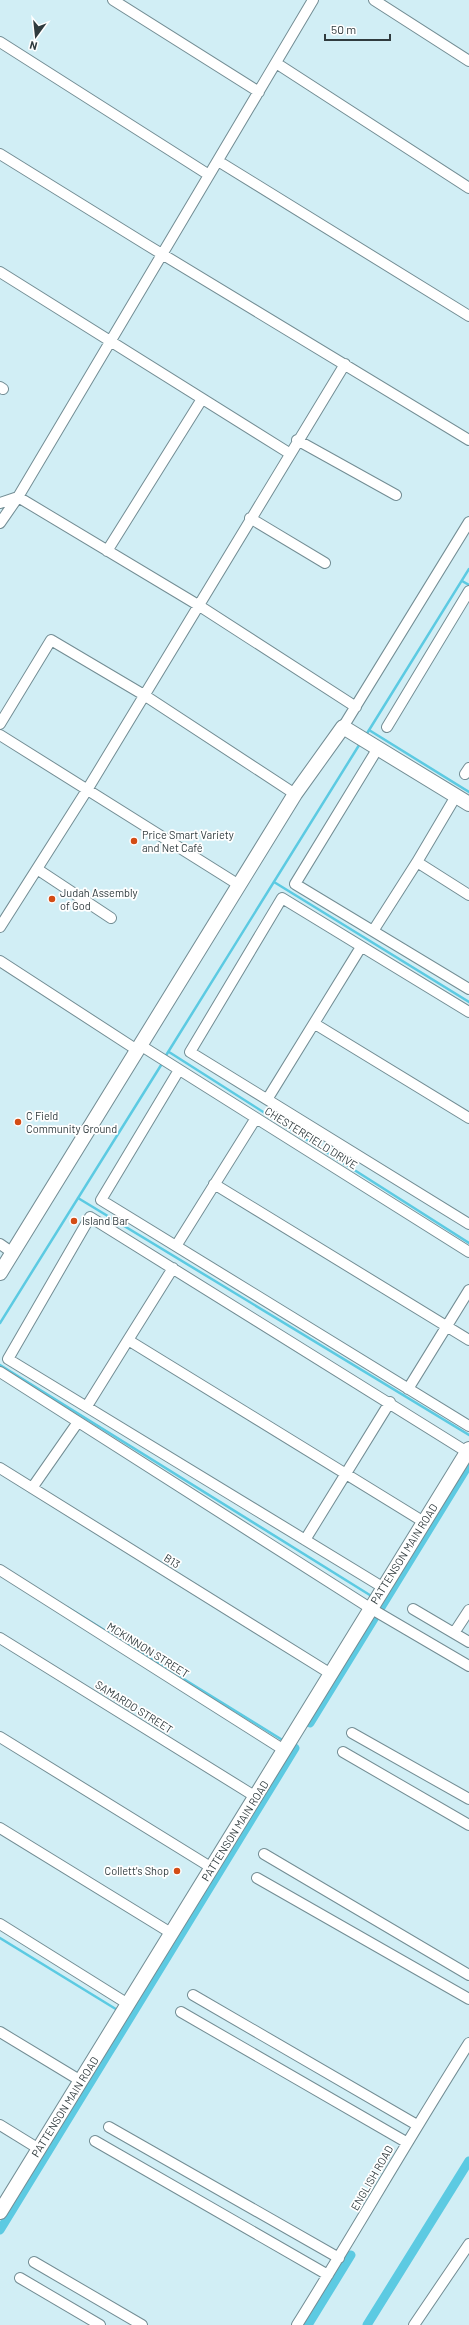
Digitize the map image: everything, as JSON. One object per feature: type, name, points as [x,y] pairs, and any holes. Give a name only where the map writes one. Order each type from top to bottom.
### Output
[{"type":"street","points":[[114,0],[259,92]]},
{"type":"street","points":[[374,0],[469,61]]},
{"type":"street","points":[[0,523],[18,497],[259,92],[311,1]]},
{"type":"street","points":[[0,42],[209,175]]},
{"type":"street","points":[[276,63],[469,188]]},
{"type":"street","points":[[0,154],[469,440]]},
{"type":"street","points":[[218,160],[469,316]]},
{"type":"street","points":[[0,272],[289,453]]},
{"type":"street","points":[[0,927],[87,790],[289,453],[345,364]]},
{"type":"street","points":[[107,551],[202,399]]},
{"type":"street","points":[[297,440],[396,495]]},
{"type":"street","points":[[0,503],[18,497],[198,605],[356,707]]},
{"type":"street","points":[[250,518],[325,563]]},
{"type":"street","points":[[0,1273],[295,794],[356,707],[469,522]]},
{"type":"street","points":[[387,727],[469,591]]},
{"type":"street","points":[[0,724],[51,640],[144,695],[295,794]]},
{"type":"street","points":[[343,727],[469,804]]},
{"type":"street","points":[[0,735],[239,885]]},
{"type":"street","points":[[377,747],[295,884],[469,989]]},
{"type":"street","points":[[373,930],[417,862],[456,796]]},
{"type":"street","points":[[417,862],[469,895]]},
{"type":"street","points":[[37,869],[111,918]]},
{"type":"street","name":"CHESTERFIELD DRIVE","points":[[361,947],[282,898],[190,1052],[268,1098],[469,1224]]},
{"type":"street","points":[[268,1098],[315,1024],[361,947],[469,1012]]},
{"type":"street","name":"CHESTERFIELD DRIVE","points":[[0,961],[139,1048],[179,1070],[469,1252]]},
{"type":"street","points":[[315,1024],[469,1118]]},
{"type":"street","points":[[179,1070],[101,1200],[469,1426]]},
{"type":"street","points":[[176,1246],[256,1118]]},
{"type":"street","points":[[214,1184],[469,1340]]},
{"type":"street","points":[[382,1591],[305,1540],[8,1359],[90,1217],[468,1451]]},
{"type":"street","points":[[0,1244],[13,1253]]},
{"type":"street","points":[[87,1406],[173,1268]]},
{"type":"street","points":[[408,1389],[469,1290]]},
{"type":"street","points":[[128,1340],[424,1522]]},
{"type":"street","points":[[1,1374],[374,1609],[469,1666]]},
{"type":"street","points":[[305,1540],[390,1402]]},
{"type":"street","points":[[32,1488],[78,1422]]},
{"type":"street","name":"PATTENSON MAIN ROAD","points":[[0,2212],[293,1735],[374,1609],[382,1591],[468,1451]]},
{"type":"street","name":"B13","points":[[0,1468],[331,1674]]},
{"type":"street","name":"MCKINNON STREET","points":[[0,1570],[284,1750]]},
{"type":"street","points":[[413,1609],[469,1642]]},
{"type":"street","points":[[454,1633],[469,1610]]},
{"type":"street","name":"SAMARDO STREET","points":[[0,1638],[256,1797]]},
{"type":"street","points":[[352,1733],[469,1799]]},
{"type":"street","points":[[0,1737],[212,1868]]},
{"type":"street","points":[[344,1752],[469,1825]]},
{"type":"street","points":[[0,1828],[171,1933]]},
{"type":"street","points":[[264,1854],[469,1975]]},
{"type":"street","points":[[257,1878],[469,1999]]},
{"type":"street","points":[[0,1924],[128,2004]]},
{"type":"street","points":[[192,1994],[417,2125]]},
{"type":"street","points":[[181,2012],[406,2142]]},
{"type":"street","points":[[0,2032],[81,2081]]},
{"type":"street","name":"ENGLISH ROAD","points":[[297,2325],[339,2258],[406,2142],[469,2044]]},
{"type":"street","points":[[0,2125],[39,2149]]},
{"type":"street","points":[[110,2127],[339,2258]]},
{"type":"street","points":[[96,2141],[328,2275]]},
{"type":"street","points":[[414,2325],[469,2244]]},
{"type":"street","points":[[34,2262],[142,2325]]},
{"type":"street","points":[[20,2278],[100,2325]]},
{"type":"waterway","points":[[366,735],[469,569]]},
{"type":"waterway","points":[[462,581],[469,585]]},
{"type":"waterway","points":[[369,730],[469,792]]},
{"type":"waterway","points":[[165,1057],[361,742]]},
{"type":"waterway","points":[[274,882],[469,1002]]},
{"type":"waterway","points":[[169,1052],[469,1243]]},
{"type":"waterway","points":[[0,1323],[163,1062]]},
{"type":"waterway","points":[[78,1198],[469,1435]]},
{"type":"waterway","points":[[0,1365],[373,1597]]},
{"type":"waterway","points":[[310,1723],[469,1464]]},
{"type":"waterway","points":[[67,1607],[284,1741]]},
{"type":"waterway","points":[[0,2230],[295,1748]]},
{"type":"waterway","points":[[0,1938],[119,2011]]},
{"type":"waterway","points":[[367,2325],[469,2161]]},
{"type":"waterway","points":[[308,2325],[351,2255]]},
{"type":"place","name":"Price Smart Variety and Net Café","points":[[134,841]]},
{"type":"place","name":"Judah Assembly of God","points":[[52,899]]},
{"type":"place","name":"C Field Community Ground","points":[[18,1122]]},
{"type":"place","name":"Island Bar","points":[[74,1221]]},
{"type":"place","name":"Collett's Shop","points":[[177,1871]]}]
